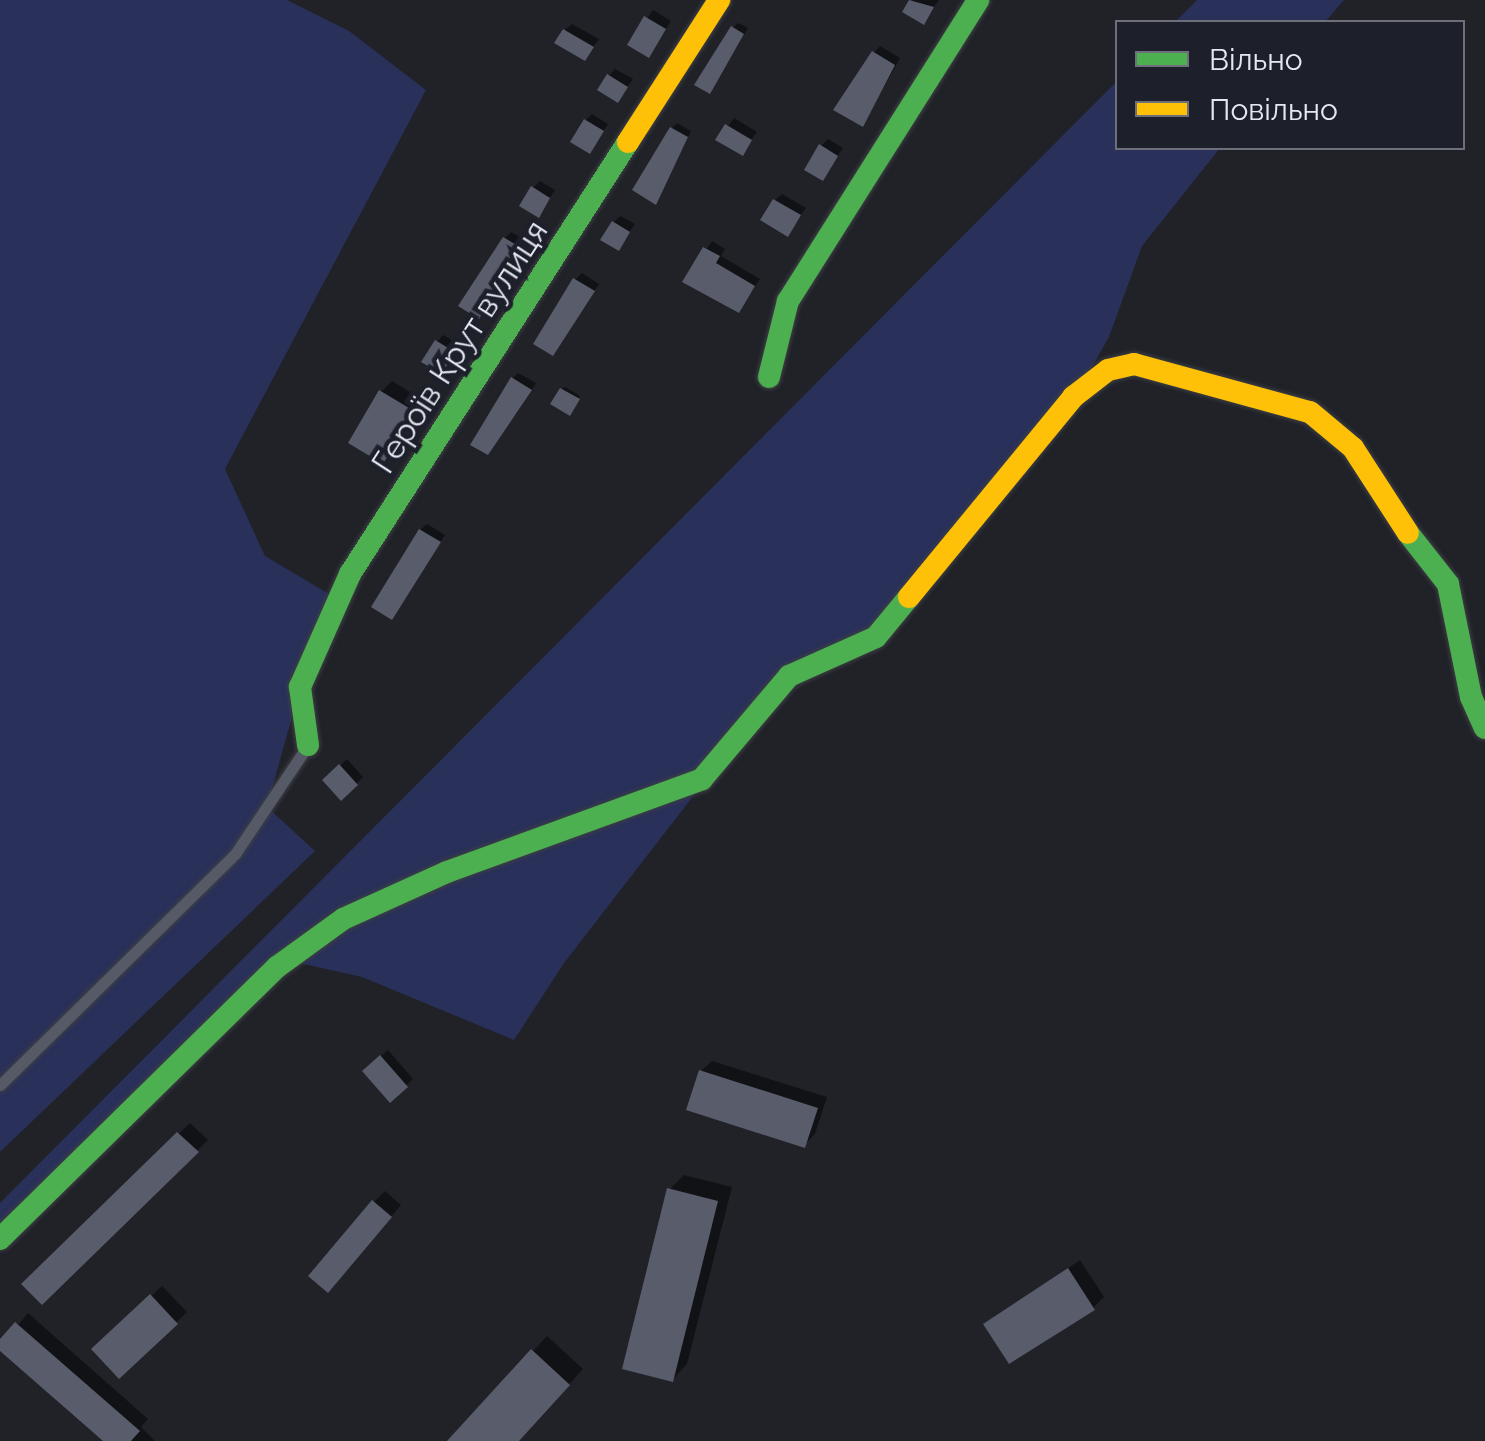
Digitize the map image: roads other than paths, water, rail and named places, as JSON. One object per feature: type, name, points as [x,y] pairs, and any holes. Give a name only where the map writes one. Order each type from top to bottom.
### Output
[{"type":"street","name":"Героїв Крут вулиця","points":[[308,745],[300,688],[350,574],[719,0]]},
{"type":"street","points":[[769,377],[788,301],[978,0]]},
{"type":"street","points":[[0,1239],[276,968],[343,919],[447,872],[702,779],[789,676],[876,637],[1073,396],[1108,370],[1134,364],[1251,391],[1310,412],[1352,448],[1381,499],[1448,584],[1471,697],[1485,728]]},
{"type":"lane","points":[[0,1085],[236,854],[308,745]]}]
